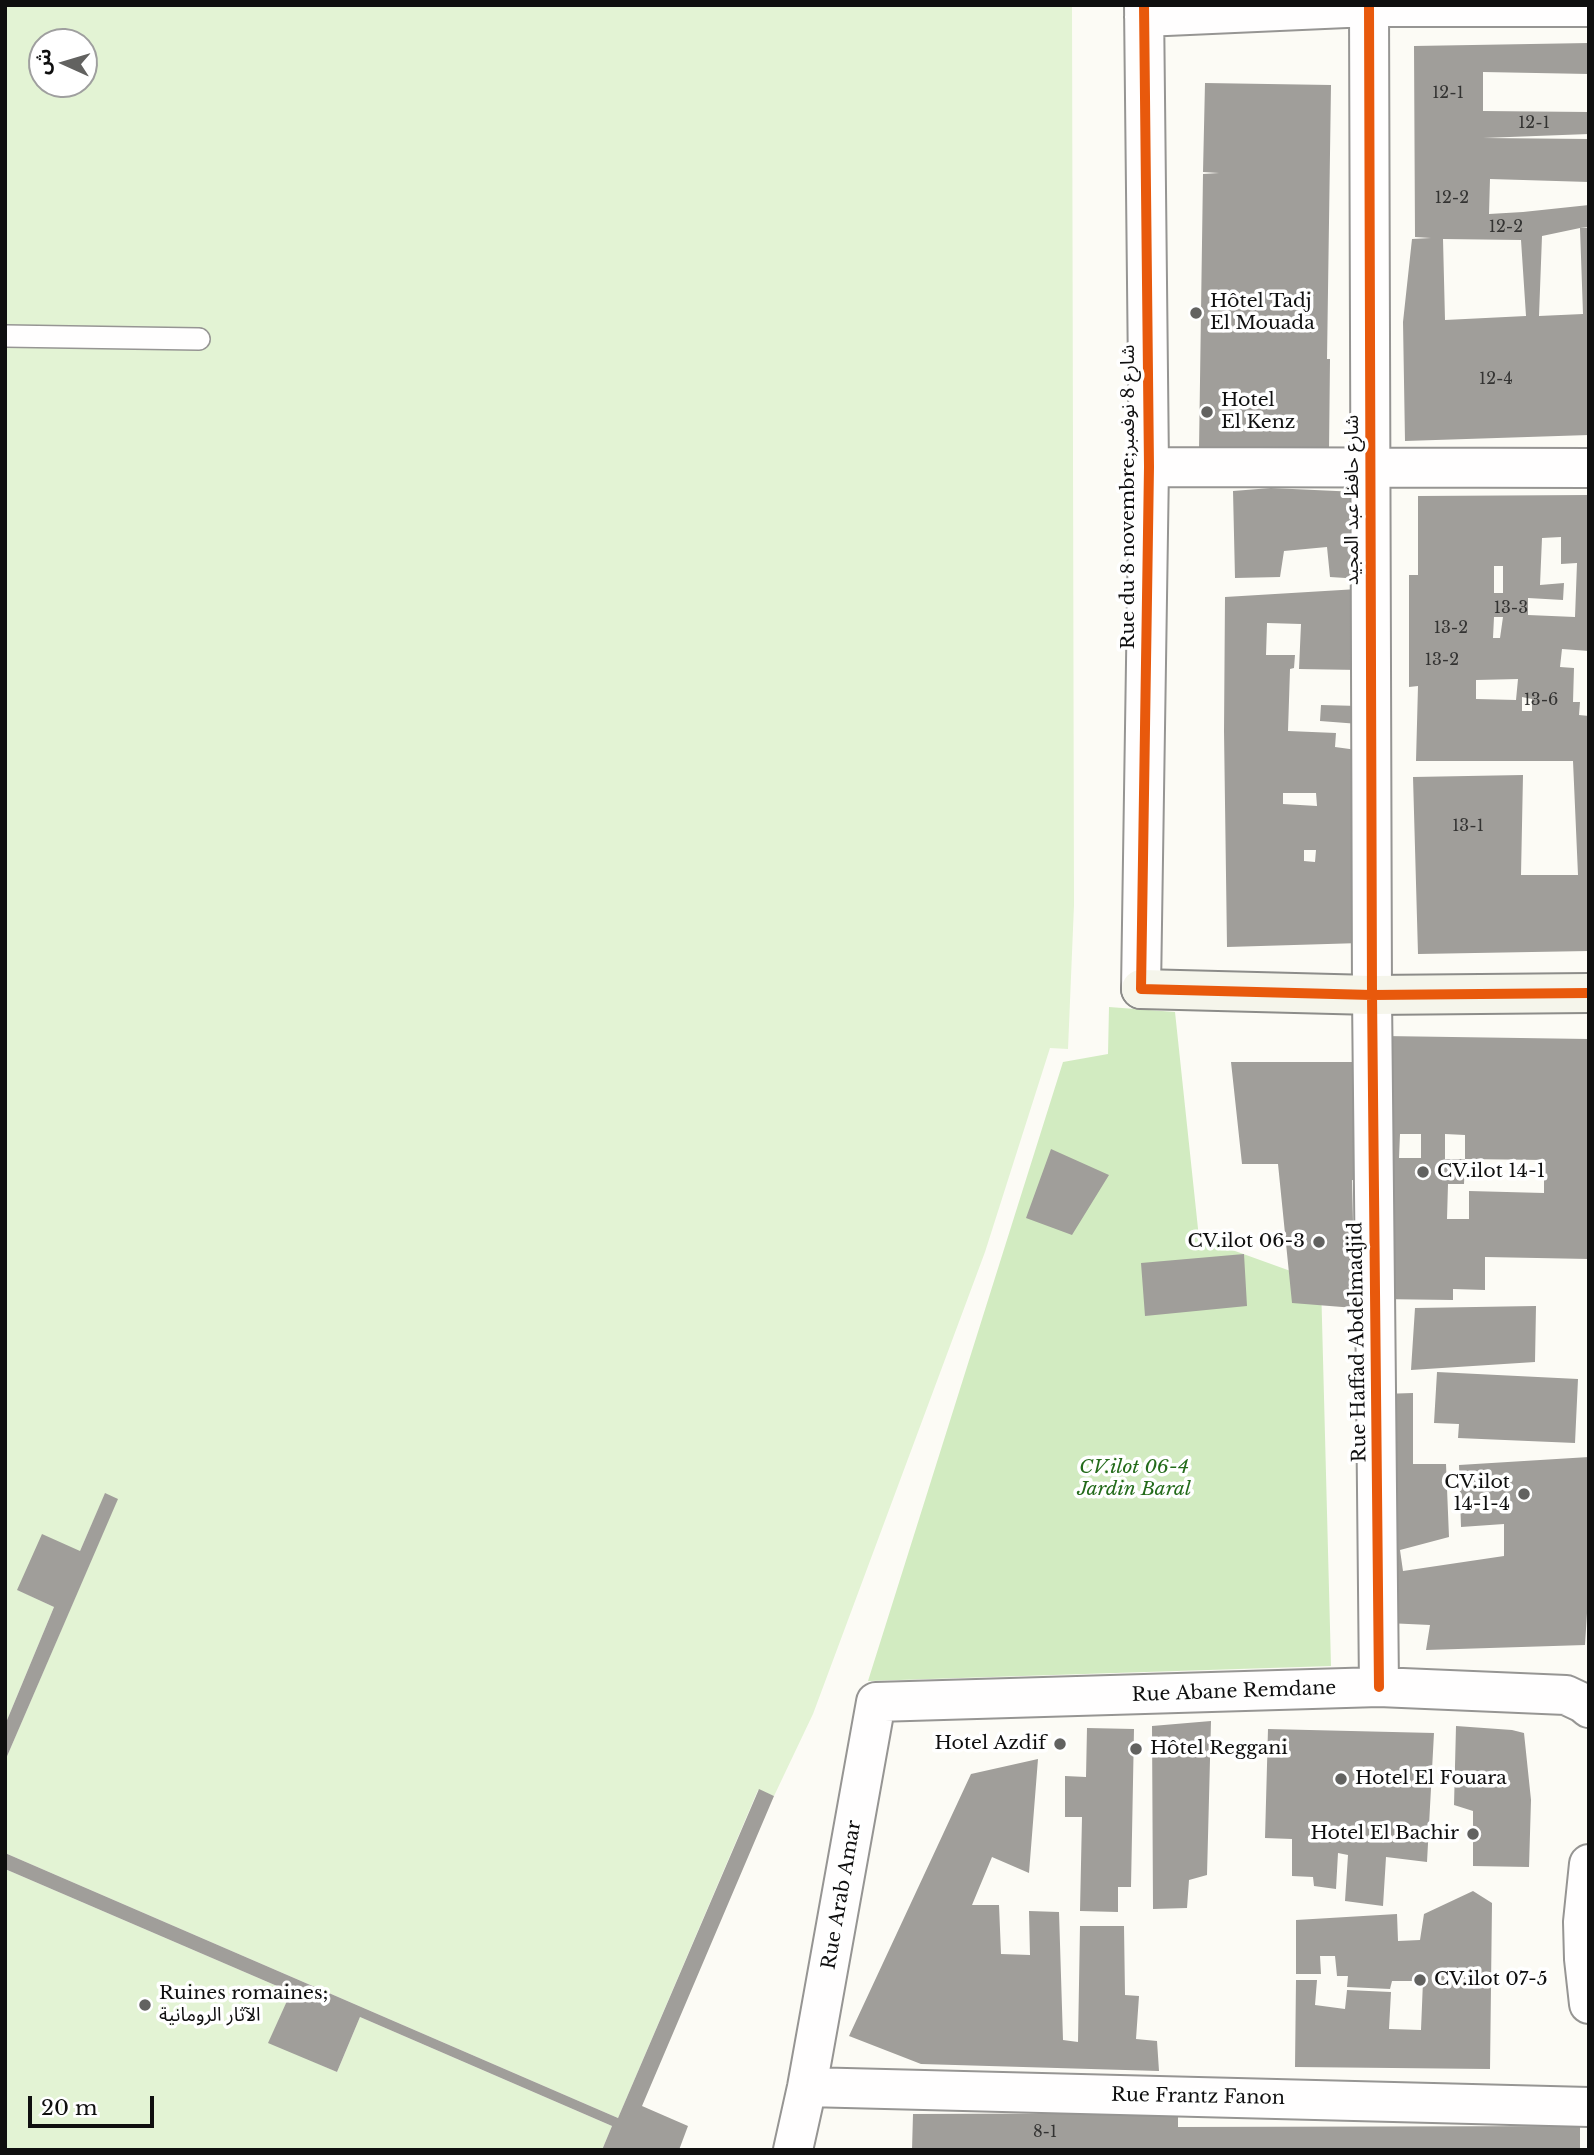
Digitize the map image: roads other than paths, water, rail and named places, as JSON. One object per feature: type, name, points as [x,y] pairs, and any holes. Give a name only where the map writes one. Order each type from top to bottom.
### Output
[{"type":"street","points":[[1144,11],[1369,6],[1589,7]]},
{"type":"street","name":"شارع حافظ عبد المجيد","points":[[1369,6],[1372,995]]},
{"type":"street","name":"Rue du 8 novembre;شارع 8 نوفمبر","points":[[1144,11],[1149,467],[1141,989],[1372,995]]},
{"type":"street","points":[[1149,467],[1589,468]]},
{"type":"street","points":[[1372,995],[1589,993]]},
{"type":"street","name":"Rue Haffad Abdelmadjid","points":[[1372,995],[1379,1687]]},
{"type":"street","name":"Rue Abane Remdane","points":[[876,1702],[1379,1687],[1566,1695],[1589,1708]]},
{"type":"street","name":"Rue Arab Amar","points":[[793,2150],[807,2087],[876,1702]]},
{"type":"street","points":[[1589,1864],[1583,1922],[1589,2004]]},
{"type":"street","name":"Rue Frantz Fanon","points":[[807,2087],[1589,2107]]},
{"type":"lane","points":[[5,336],[199,340]]},
{"type":"place","name":"Hôtel Tadj El Mouada","points":[[1196,313]]},
{"type":"place","name":"Hotel El Kenz","points":[[1207,412]]},
{"type":"place","name":"CV.ilot 14-1","points":[[1423,1172]]},
{"type":"place","name":"CV.ilot 06-3","points":[[1319,1242]]},
{"type":"place","name":"CV.ilot 14-1-4","points":[[1524,1494]]},
{"type":"place","name":"Hotel Azdif","points":[[1060,1744]]},
{"type":"place","name":"Hôtel Reggani","points":[[1136,1749]]},
{"type":"place","name":"Hotel El Fouara","points":[[1341,1779]]},
{"type":"place","name":"Hotel El Bachir","points":[[1473,1834]]},
{"type":"place","name":"CV.ilot 07-5","points":[[1420,1980]]},
{"type":"place","name":"Ruines romaines; الآثار الرومانية","points":[[145,2005]]},
{"type":"park label","name":"CV.ilot 06-4 Jardin Baral","points":[[1134,1479]]}]
